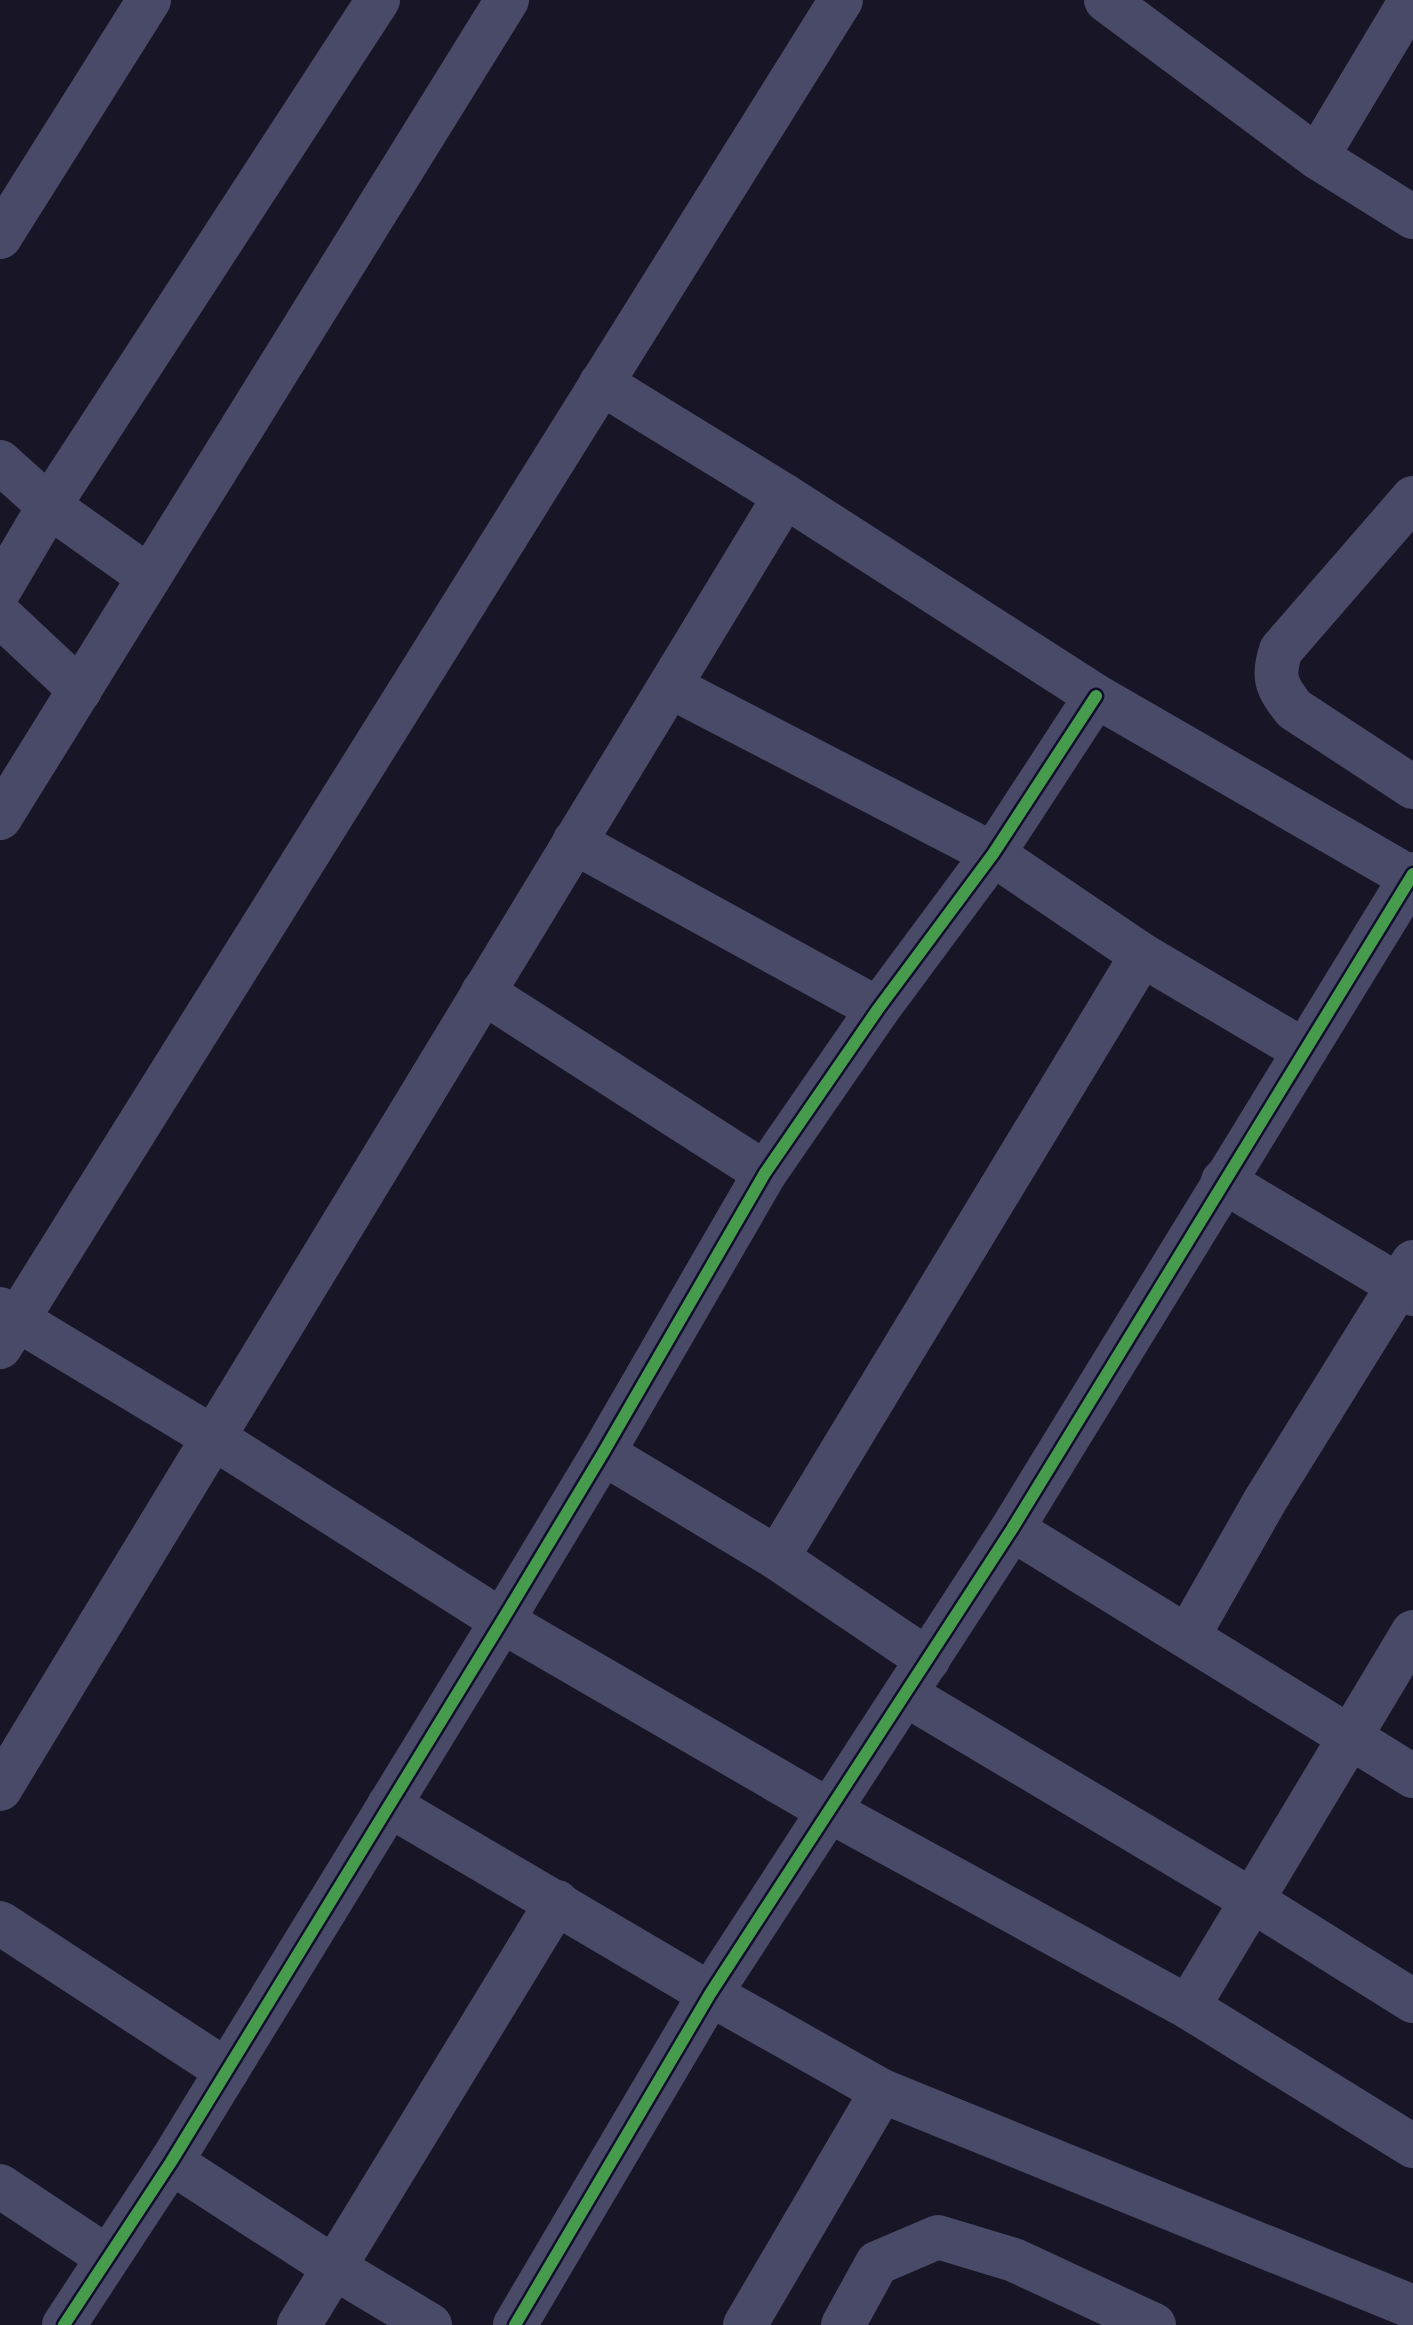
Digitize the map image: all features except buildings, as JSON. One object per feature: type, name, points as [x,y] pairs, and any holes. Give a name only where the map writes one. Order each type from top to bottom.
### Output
[{"type":"street","points":[[0,237],[149,0]]},
{"type":"street","points":[[0,589],[49,506],[378,0]]},
{"type":"street","points":[[0,818],[507,0]]},
{"type":"street","points":[[841,0],[6,1326],[214,1438],[502,1621],[828,1810],[1188,2007],[1413,2146]]},
{"type":"street","points":[[1106,0],[1317,157],[1413,217]]},
{"type":"street","points":[[1317,157],[1405,23]]},
{"type":"street","points":[[515,2325],[710,1994],[1012,1529],[1412,876],[1096,696],[785,496],[601,383]]},
{"type":"street","points":[[0,462],[49,506],[149,577]]},
{"type":"street","points":[[0,1789],[785,496]]},
{"type":"street","points":[[1413,498],[1281,650],[1274,670],[1280,691],[1294,709],[1413,787]]},
{"type":"street","points":[[0,615],[80,690]]},
{"type":"street","points":[[671,687],[993,854],[1142,955],[1303,1050]]},
{"type":"street","points":[[64,2325],[171,2162],[502,1621],[765,1173],[878,1009],[993,854],[1096,696]]},
{"type":"street","points":[[574,842],[878,1009]]},
{"type":"street","points":[[777,1558],[1142,955]]},
{"type":"street","points":[[483,992],[765,1173]]},
{"type":"street","points":[[1188,1636],[1266,1499],[1408,1281],[1223,1181]]},
{"type":"street","points":[[603,1453],[777,1558],[917,1677],[1253,1901],[1413,2001]]},
{"type":"street","points":[[1012,1529],[1413,1776]]},
{"type":"street","points":[[1188,2007],[1413,1632]]},
{"type":"street","points":[[389,1805],[710,1994],[882,2091],[1413,2307]]},
{"type":"street","points":[[299,2325],[557,1902]]},
{"type":"street","points":[[0,1923],[227,2071]]},
{"type":"street","points":[[745,2325],[882,2091]]},
{"type":"street","points":[[171,2162],[430,2325]]},
{"type":"street","points":[[0,2186],[107,2257]]},
{"type":"street","points":[[843,2325],[877,2263],[938,2237],[1014,2260],[1154,2325]]},
{"type":"cycle path","points":[[64,2325],[171,2162],[502,1621],[765,1173],[878,1009],[993,854],[1096,696]]},
{"type":"cycle path","points":[[515,2325],[710,1994],[1012,1529],[1413,874]]}]
